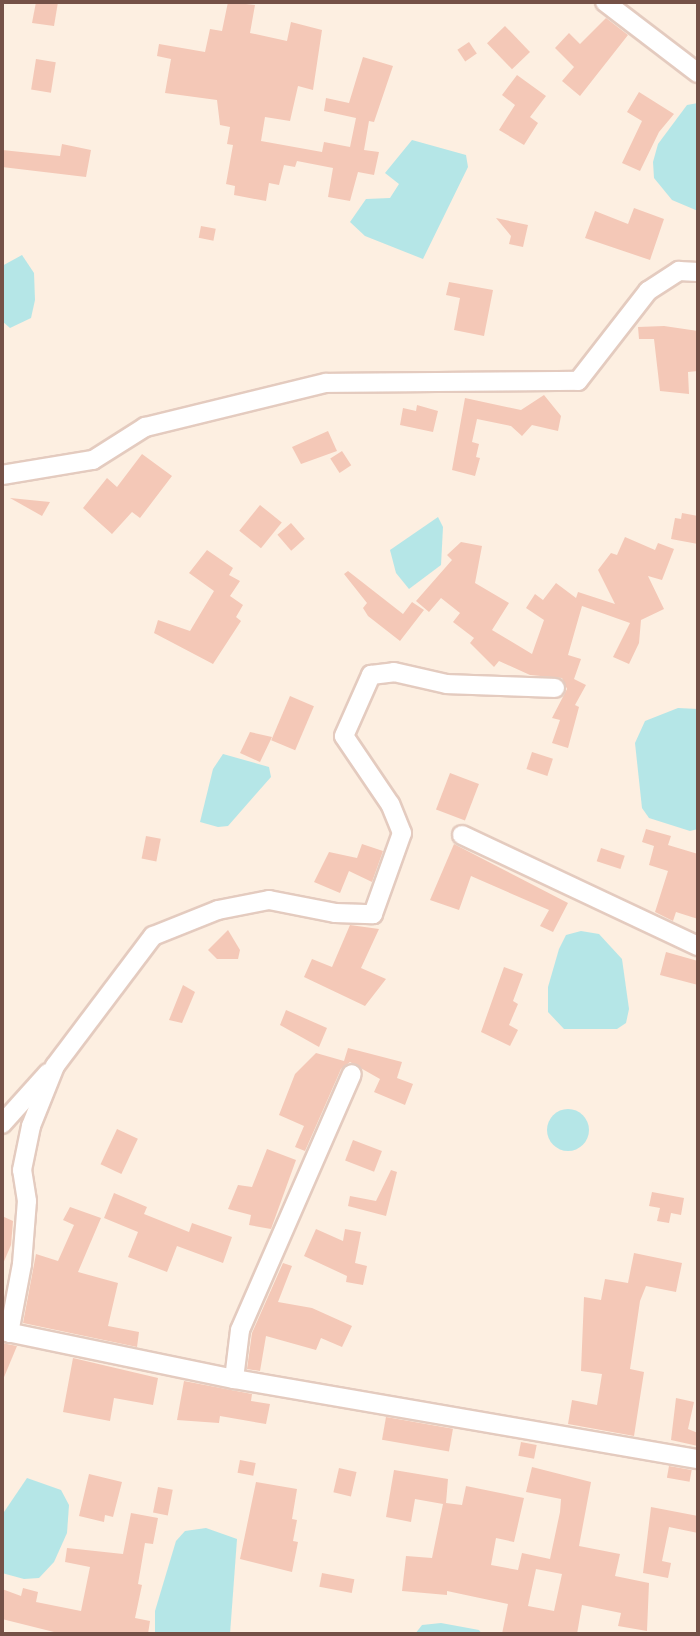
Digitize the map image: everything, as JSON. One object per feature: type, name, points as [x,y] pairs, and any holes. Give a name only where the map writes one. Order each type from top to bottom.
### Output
[{"type":"street","points":[[605,2],[698,73]]},
{"type":"street","points":[[2,475],[93,460],[145,427],[326,383],[578,381],[648,291],[679,271],[698,272]]},
{"type":"street","points":[[2,1124],[55,1066],[153,936],[218,910],[269,900],[335,913],[373,914],[402,833],[390,804],[344,736],[371,675],[394,672],[447,684],[555,688]]},
{"type":"street","points":[[462,835],[698,946]]},
{"type":"street","points":[[55,1066],[31,1126],[22,1170],[27,1201],[22,1264],[6,1332],[234,1379],[698,1459]]},
{"type":"street","points":[[234,1379],[240,1330],[352,1074]]},
{"type":"water","points":[[698,103],[698,211],[672,200],[654,178],[653,162],[658,144],[687,105]]},
{"type":"water","points":[[412,140],[466,155],[468,167],[423,259],[365,236],[350,222],[366,199],[390,198],[399,184],[385,173]]},
{"type":"water","points":[[22,255],[34,273],[35,300],[31,318],[10,328],[2,321],[2,266]]},
{"type":"water","points":[[438,517],[443,527],[441,565],[409,589],[396,573],[390,550]]},
{"type":"water","points":[[678,708],[698,709],[698,829],[690,831],[649,818],[642,808],[635,743],[645,721]]},
{"type":"water","points":[[223,754],[269,767],[271,777],[228,826],[218,827],[200,822],[213,769]]},
{"type":"water","points":[[581,931],[599,934],[622,959],[629,1009],[626,1023],[617,1029],[564,1029],[548,1012],[548,987],[559,949],[566,935]]},
{"type":"water","points":[[568,1109],[583,1115],[589,1130],[583,1145],[568,1151],[553,1145],[547,1130],[553,1115]]},
{"type":"water","points":[[27,1478],[61,1490],[69,1505],[67,1533],[54,1562],[39,1578],[24,1579],[2,1573],[2,1515]]},
{"type":"water","points":[[206,1528],[237,1539],[230,1634],[155,1634],[155,1611],[176,1541],[185,1531]]},
{"type":"water","points":[[441,1623],[479,1630],[482,1634],[415,1634],[422,1625]]},
{"type":"building","points":[[36,2],[58,2],[54,26],[32,23]]},
{"type":"building","points":[[228,2],[255,5],[250,33],[287,41],[291,22],[322,30],[313,90],[298,86],[290,121],[265,117],[261,141],[322,152],[324,142],[350,147],[356,118],[324,111],[326,98],[349,103],[363,57],[393,66],[374,122],[369,121],[364,150],[379,152],[374,175],[358,172],[350,201],[328,197],[333,168],[297,161],[295,167],[284,165],[279,185],[269,183],[266,201],[234,195],[235,186],[226,184],[233,145],[227,144],[230,127],[220,125],[217,100],[165,93],[171,59],[157,56],[159,44],[205,52],[210,29],[222,31]]},
{"type":"building","points":[[606,18],[628,35],[580,96],[562,81],[574,67],[555,48],[569,33],[580,44]]},
{"type":"building","points":[[505,26],[530,52],[512,69],[487,43]]},
{"type":"building","points":[[469,42],[477,54],[465,61],[457,50]]},
{"type":"building","points":[[36,59],[56,62],[51,93],[31,90]]},
{"type":"building","points":[[517,75],[546,96],[530,117],[538,123],[524,145],[499,130],[515,105],[502,95]]},
{"type":"building","points":[[639,92],[674,114],[659,132],[640,171],[622,163],[642,121],[627,112]]},
{"type":"building","points":[[62,144],[91,150],[86,177],[2,167],[2,150],[60,156]]},
{"type":"building","points":[[634,208],[664,219],[650,260],[585,238],[595,211],[628,224]]},
{"type":"building","points":[[496,218],[528,225],[523,247],[509,244],[511,236]]},
{"type":"building","points":[[201,226],[216,229],[213,241],[199,238]]},
{"type":"building","points":[[449,282],[493,290],[484,336],[454,330],[460,298],[446,295]]},
{"type":"building","points":[[664,326],[698,331],[698,371],[688,372],[689,394],[660,391],[654,339],[639,339],[638,327]]},
{"type":"building","points":[[544,395],[561,416],[558,431],[532,425],[522,436],[511,426],[477,419],[472,442],[479,444],[476,457],[480,458],[475,476],[452,470],[465,398],[521,410]]},
{"type":"building","points":[[417,405],[438,411],[433,432],[400,425],[403,408],[416,411]]},
{"type":"building","points":[[328,431],[337,451],[301,464],[292,447]]},
{"type":"building","points":[[342,451],[351,465],[340,473],[330,459]]},
{"type":"building","points":[[142,454],[172,476],[140,518],[132,512],[112,534],[83,508],[107,478],[117,487]]},
{"type":"building","points":[[10,498],[50,502],[42,516]]},
{"type":"building","points":[[260,505],[282,523],[261,548],[239,531]]},
{"type":"building","points":[[682,513],[698,516],[698,544],[671,539],[675,518],[681,519]]},
{"type":"building","points":[[291,523],[305,539],[291,551],[277,535]]},
{"type":"building","points":[[625,537],[655,550],[658,543],[674,549],[662,580],[648,576],[664,609],[641,620],[639,643],[629,664],[613,657],[630,623],[582,606],[568,655],[581,659],[574,679],[586,685],[575,705],[579,707],[568,748],[552,743],[560,720],[552,718],[567,689],[562,678],[530,675],[499,661],[494,667],[470,643],[474,638],[453,622],[460,613],[441,598],[429,612],[416,601],[452,560],[447,555],[461,542],[482,546],[475,583],[509,603],[492,630],[532,654],[544,620],[526,608],[535,594],[543,600],[556,583],[576,598],[578,592],[615,604],[598,570],[611,553],[617,555]]},
{"type":"building","points":[[207,550],[233,568],[229,575],[240,581],[230,596],[243,605],[236,617],[241,621],[213,664],[154,633],[158,620],[190,631],[214,591],[189,573]]},
{"type":"building","points":[[348,571],[403,614],[412,602],[424,610],[400,641],[368,616],[363,608],[367,603],[344,574]]},
{"type":"building","points":[[290,696],[314,706],[295,750],[271,740]]},
{"type":"building","points":[[250,732],[272,737],[260,762],[240,753]]},
{"type":"building","points":[[532,752],[553,759],[547,776],[526,769]]},
{"type":"building","points":[[450,773],[479,784],[465,821],[436,809]]},
{"type":"building","points":[[646,829],[671,836],[668,845],[698,854],[698,919],[676,912],[673,921],[655,912],[668,871],[649,865],[654,846],[642,842]]},
{"type":"building","points":[[146,836],[161,839],[156,861],[142,859]]},
{"type":"building","points":[[362,844],[383,851],[372,882],[349,871],[340,893],[314,882],[329,852],[357,858]]},
{"type":"building","points":[[454,844],[568,903],[553,932],[540,926],[549,910],[471,876],[459,910],[430,900]]},
{"type":"building","points":[[601,848],[625,856],[620,869],[597,861]]},
{"type":"building","points":[[350,925],[379,929],[361,968],[386,979],[365,1006],[304,977],[312,959],[332,967]]},
{"type":"building","points":[[228,930],[240,950],[238,959],[217,959],[208,950]]},
{"type":"building","points":[[666,952],[698,961],[698,985],[660,975]]},
{"type":"building","points":[[504,967],[523,974],[513,1001],[518,1004],[509,1025],[518,1030],[510,1046],[481,1032]]},
{"type":"building","points":[[183,985],[195,992],[182,1023],[169,1020]]},
{"type":"building","points":[[286,1010],[327,1028],[319,1047],[280,1025]]},
{"type":"building","points":[[348,1048],[402,1062],[397,1078],[413,1084],[405,1105],[374,1092],[380,1079],[350,1062],[341,1069],[305,1151],[295,1147],[304,1126],[279,1115],[295,1074],[316,1053],[344,1061]]},
{"type":"building","points":[[117,1129],[138,1139],[121,1174],[101,1164]]},
{"type":"building","points":[[353,1140],[382,1151],[374,1172],[345,1161]]},
{"type":"building","points":[[267,1149],[296,1160],[271,1229],[249,1225],[251,1215],[228,1209],[238,1185],[252,1187]]},
{"type":"building","points":[[391,1170],[397,1172],[386,1216],[348,1206],[350,1196],[376,1201]]},
{"type":"building","points":[[652,1192],[684,1198],[681,1215],[671,1213],[669,1223],[657,1221],[660,1208],[649,1206]]},
{"type":"building","points":[[114,1193],[147,1207],[144,1214],[189,1232],[192,1223],[232,1237],[223,1263],[177,1246],[167,1272],[128,1257],[138,1232],[104,1218]]},
{"type":"building","points":[[70,1207],[101,1218],[78,1272],[118,1283],[108,1326],[139,1332],[137,1347],[23,1323],[36,1254],[58,1261],[74,1225],[63,1220]]},
{"type":"building","points":[[2,1216],[13,1221],[11,1245],[2,1266]]},
{"type":"building","points":[[316,1229],[343,1241],[345,1229],[361,1232],[355,1263],[367,1266],[363,1285],[346,1282],[347,1276],[304,1256]]},
{"type":"building","points":[[634,1253],[682,1263],[676,1292],[646,1286],[640,1301],[630,1369],[644,1372],[634,1436],[568,1424],[572,1400],[597,1405],[602,1374],[581,1371],[584,1297],[601,1300],[605,1279],[628,1283]]},
{"type":"building","points":[[283,1263],[292,1266],[278,1302],[312,1308],[352,1326],[342,1347],[321,1338],[316,1350],[266,1336],[260,1371],[247,1369],[252,1333]]},
{"type":"building","points":[[2,1343],[17,1346],[2,1382]]},
{"type":"building","points":[[73,1358],[158,1378],[153,1405],[114,1398],[110,1421],[63,1412]]},
{"type":"building","points":[[184,1381],[252,1394],[251,1401],[270,1404],[266,1424],[220,1416],[219,1423],[177,1420]]},
{"type":"building","points":[[676,1398],[694,1402],[688,1429],[698,1433],[698,1446],[671,1440]]},
{"type":"building","points":[[386,1417],[453,1429],[449,1451],[382,1440]]},
{"type":"building","points":[[521,1442],[537,1445],[534,1459],[518,1456]]},
{"type":"building","points":[[240,1460],[256,1463],[253,1476],[238,1473]]},
{"type":"building","points":[[669,1466],[692,1470],[690,1482],[667,1478]]},
{"type":"building","points":[[532,1467],[591,1482],[579,1546],[620,1554],[615,1576],[649,1583],[647,1631],[618,1626],[621,1613],[582,1605],[577,1634],[502,1634],[508,1604],[447,1591],[447,1595],[402,1591],[406,1556],[432,1558],[443,1504],[415,1499],[411,1522],[386,1517],[394,1470],[448,1479],[446,1503],[462,1505],[466,1486],[524,1498],[514,1542],[496,1538],[491,1565],[518,1570],[522,1553],[550,1559],[560,1512],[561,1499],[526,1492]],"holes":[[[536,1569],[562,1574],[554,1611],[528,1606]]]},
{"type":"building","points":[[339,1468],[357,1472],[351,1496],[333,1492]]},
{"type":"building","points":[[89,1474],[122,1482],[113,1517],[105,1515],[104,1522],[79,1516]]},
{"type":"building","points":[[256,1482],[297,1489],[292,1519],[297,1520],[293,1541],[298,1542],[292,1572],[240,1559]]},
{"type":"building","points":[[158,1487],[173,1490],[168,1515],[153,1513]]},
{"type":"building","points":[[651,1507],[698,1516],[698,1533],[669,1527],[662,1561],[671,1563],[668,1578],[643,1573]]},
{"type":"building","points":[[131,1513],[158,1518],[153,1544],[145,1543],[138,1584],[142,1585],[135,1618],[150,1621],[148,1634],[62,1634],[2,1619],[2,1589],[21,1596],[23,1588],[38,1592],[36,1602],[81,1611],[90,1567],[65,1562],[67,1548],[123,1554]]},
{"type":"building","points":[[322,1573],[354,1579],[352,1593],[319,1587]]}]
